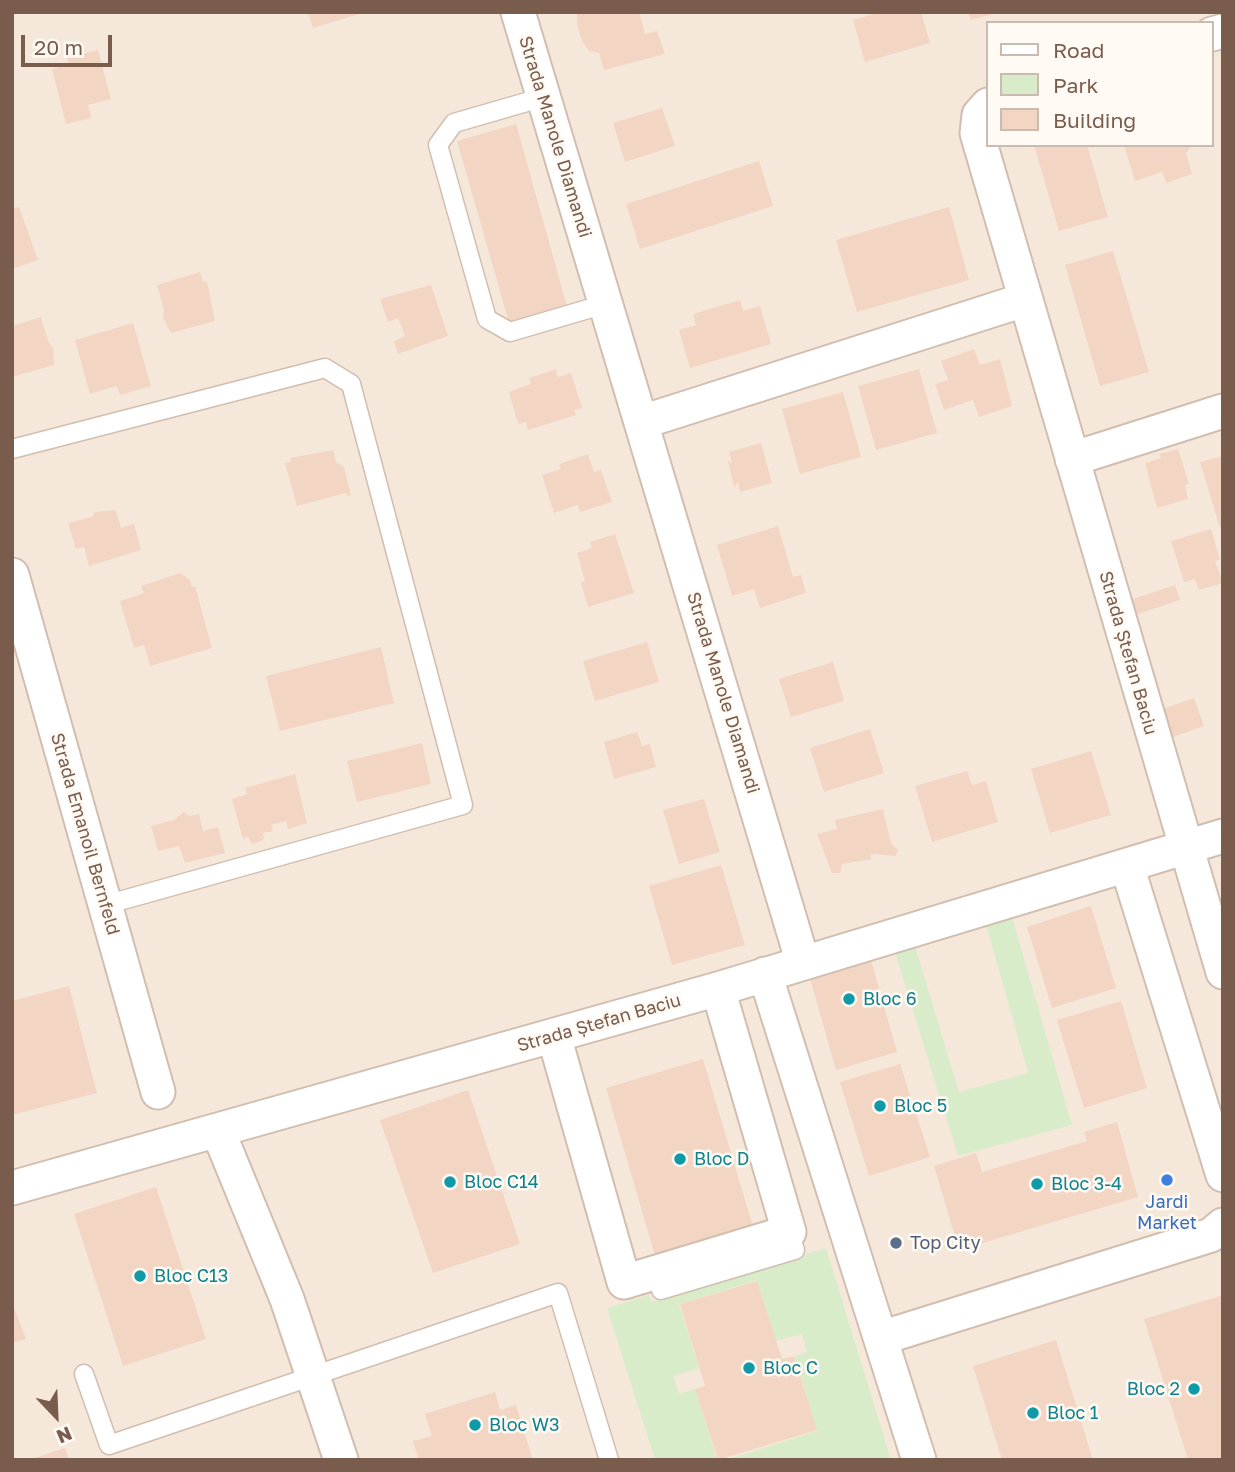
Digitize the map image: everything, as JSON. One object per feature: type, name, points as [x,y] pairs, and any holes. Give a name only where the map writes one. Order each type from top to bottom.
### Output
[{"type":"street","name":"Strada Manole Diamandi","points":[[518,12],[803,962]]},
{"type":"street","name":"Strada Ștefan Baciu","points":[[986,107],[979,115],[977,133],[1184,848]]},
{"type":"street","points":[[642,422],[1024,300]]},
{"type":"street","points":[[1072,459],[1223,411]]},
{"type":"street","name":"Strada Emanoil Bernfeld","points":[[12,575],[158,1092]]},
{"type":"street","name":"Strada Ștefan Baciu","points":[[12,1188],[718,989],[1223,836]]},
{"type":"street","points":[[1184,848],[1223,972]]},
{"type":"street","points":[[1127,866],[1223,1175]]},
{"type":"street","points":[[765,974],[919,1460]]},
{"type":"street","points":[[554,1036],[624,1282],[789,1233],[718,989]]},
{"type":"street","points":[[218,1131],[287,1299],[341,1460]]},
{"type":"street","points":[[881,1338],[1211,1235],[1223,1226]]},
{"type":"lane","points":[[544,97],[454,123],[438,145],[487,319],[510,332],[606,304]]},
{"type":"lane","points":[[12,449],[325,368],[351,384],[463,805],[105,905]]},
{"type":"lane","points":[[661,1290],[795,1250],[789,1233]]},
{"type":"lane","points":[[84,1374],[109,1445],[558,1293],[609,1460]]},
{"type":"shaded area","points":[[12,12],[1223,12],[1223,1460],[12,1460]]},
{"type":"green space","points":[[1012,917],[1072,1125],[958,1156],[895,952],[915,946],[959,1092],[1028,1073],[986,924]]},
{"type":"green space","points":[[826,1248],[891,1460],[726,1460],[817,1431],[795,1356],[807,1352],[802,1334],[776,1341],[757,1280],[679,1304],[699,1368],[674,1376],[679,1394],[695,1389],[717,1460],[655,1460],[607,1308],[649,1295],[651,1302]]},
{"type":"building","points":[[308,12],[362,12],[362,13],[313,28]]},
{"type":"building","points":[[577,12],[639,12],[645,34],[657,31],[665,54],[604,70],[599,53],[589,51],[583,43],[577,25]]},
{"type":"building","points":[[881,12],[921,12],[930,43],[865,62],[853,20]]},
{"type":"building","points":[[968,12],[996,12],[996,13],[971,20]]},
{"type":"building","points":[[98,50],[111,99],[88,105],[91,118],[66,124],[52,69],[69,64],[67,58]]},
{"type":"building","points":[[662,108],[675,146],[625,162],[613,123]]},
{"type":"building","points":[[516,124],[568,310],[510,326],[457,141]]},
{"type":"building","points":[[1035,147],[1088,147],[1108,217],[1059,231]]},
{"type":"building","points":[[1125,147],[1190,147],[1186,153],[1192,174],[1166,183],[1162,172],[1135,181]]},
{"type":"building","points":[[759,161],[773,206],[640,249],[626,204]]},
{"type":"building","points":[[19,207],[38,260],[12,269],[12,209]]},
{"type":"building","points":[[949,207],[969,280],[857,312],[836,240]]},
{"type":"building","points":[[1113,251],[1149,372],[1100,386],[1065,265]]},
{"type":"building","points":[[200,272],[203,282],[207,281],[215,321],[171,333],[163,318],[164,310],[157,285]]},
{"type":"building","points":[[431,285],[448,336],[398,354],[394,341],[405,336],[398,318],[388,322],[380,299]]},
{"type":"building","points":[[740,300],[743,311],[760,306],[771,344],[690,368],[679,330],[696,325],[693,314]]},
{"type":"building","points":[[41,317],[48,341],[53,348],[54,365],[12,377],[12,326]]},
{"type":"building","points":[[133,323],[151,386],[120,395],[117,386],[90,394],[75,340]]},
{"type":"building","points":[[974,349],[980,365],[1000,359],[1012,406],[979,417],[973,400],[944,410],[935,384],[948,380],[941,361]]},
{"type":"building","points":[[556,369],[558,377],[571,373],[582,408],[574,410],[576,415],[528,430],[526,422],[518,424],[509,392],[531,384],[529,378]]},
{"type":"building","points":[[919,369],[937,433],[876,450],[858,386]]},
{"type":"building","points":[[843,392],[861,457],[800,474],[782,409]]},
{"type":"building","points":[[761,443],[772,483],[740,492],[738,482],[734,487],[728,461],[732,463],[729,452]]},
{"type":"building","points":[[1178,449],[1189,484],[1185,485],[1188,499],[1157,508],[1145,463],[1161,458],[1159,454]]},
{"type":"building","points":[[333,450],[336,462],[344,467],[351,495],[347,496],[346,493],[297,506],[285,463],[291,462],[290,458]]},
{"type":"building","points":[[588,454],[594,472],[601,470],[612,502],[580,512],[578,505],[554,513],[542,475],[561,469],[559,464]]},
{"type":"building","points":[[1223,456],[1223,527],[1220,528],[1200,462]]},
{"type":"building","points":[[116,510],[121,528],[134,524],[141,550],[89,566],[84,547],[76,549],[68,523],[92,517],[95,512]]},
{"type":"building","points":[[778,526],[793,577],[801,575],[806,593],[760,608],[754,589],[732,596],[717,545]]},
{"type":"building","points":[[1211,529],[1220,560],[1215,561],[1223,583],[1199,590],[1195,579],[1184,582],[1171,541]]},
{"type":"building","points":[[615,534],[634,593],[588,607],[581,583],[585,581],[577,553],[592,548],[590,542]]},
{"type":"building","points":[[180,573],[190,580],[192,587],[195,586],[212,648],[150,666],[144,645],[134,648],[120,601],[144,593],[141,586]]},
{"type":"building","points":[[1175,585],[1180,600],[1135,615],[1130,600]]},
{"type":"building","points":[[647,642],[659,682],[595,701],[583,661]]},
{"type":"building","points":[[381,647],[394,703],[280,731],[266,676]]},
{"type":"building","points":[[833,662],[844,701],[791,717],[779,679]]},
{"type":"building","points":[[1194,698],[1204,726],[1170,738],[1160,710]]},
{"type":"building","points":[[870,729],[884,773],[824,792],[810,748]]},
{"type":"building","points":[[637,732],[642,746],[650,744],[656,767],[614,779],[604,742]]},
{"type":"building","points":[[422,743],[431,784],[357,802],[347,761]]},
{"type":"building","points":[[1091,751],[1111,815],[1050,833],[1031,769]]},
{"type":"building","points":[[967,771],[972,785],[986,781],[998,822],[932,842],[915,786]]},
{"type":"building","points":[[295,774],[307,823],[288,829],[286,821],[271,825],[273,831],[263,833],[264,838],[261,841],[252,844],[248,837],[243,839],[232,799],[247,794],[245,788]]},
{"type":"building","points":[[704,799],[720,852],[679,864],[663,810]]},
{"type":"building","points":[[883,809],[891,843],[898,850],[896,856],[870,855],[872,859],[842,864],[840,873],[832,873],[817,834],[837,829],[835,820]]},
{"type":"building","points":[[184,812],[189,816],[199,814],[203,831],[218,827],[225,853],[185,863],[179,846],[158,851],[151,826],[174,820]]},
{"type":"building","points":[[721,865],[745,945],[672,965],[649,886]]},
{"type":"building","points":[[1091,906],[1116,988],[1052,1008],[1027,927]]},
{"type":"building","name":"Bloc 6","points":[[870,957],[897,1052],[836,1070],[809,975]]},
{"type":"building","points":[[69,986],[97,1093],[12,1115],[12,1001]]},
{"type":"building","points":[[1121,1001],[1147,1088],[1084,1108],[1057,1020]]},
{"type":"building","name":"Bloc D","points":[[703,1059],[754,1230],[656,1259],[606,1088]]},
{"type":"building","name":"Bloc 5","points":[[900,1064],[930,1157],[869,1176],[840,1082]]},
{"type":"building","name":"Bloc C14","points":[[468,1090],[520,1244],[433,1273],[380,1120]]},
{"type":"building","name":"Bloc 3-4","points":[[1117,1122],[1138,1197],[959,1250],[934,1166],[976,1153],[982,1172],[1087,1141],[1084,1132]]},
{"type":"building","name":"Bloc C13","points":[[156,1187],[206,1339],[123,1366],[74,1214]]},
{"type":"building","name":"Bloc C","points":[[757,1281],[782,1359],[794,1356],[817,1430],[718,1460],[695,1389],[705,1386],[680,1304]]},
{"type":"building","name":"Bloc 2","points":[[1223,1295],[1223,1460],[1188,1460],[1144,1319]]},
{"type":"building","points":[[12,1302],[26,1339],[12,1343]]},
{"type":"building","name":"Bloc 1","points":[[1056,1340],[1093,1460],[1002,1460],[973,1366]]},
{"type":"building","name":"Bloc W3","points":[[495,1392],[500,1410],[516,1405],[533,1460],[419,1460],[413,1441],[432,1436],[425,1414]]},
{"type":"building","points":[[65,1448],[69,1460],[32,1460],[32,1459]]},
{"type":"place","name":"Bloc 6","points":[[849,999]]},
{"type":"place","name":"Bloc 5","points":[[880,1106]]},
{"type":"place","name":"Bloc D","points":[[680,1159]]},
{"type":"place","name":"Jardi Market","points":[[1167,1180]]},
{"type":"place","name":"Bloc C14","points":[[450,1182]]},
{"type":"place","name":"Bloc 3-4","points":[[1037,1184]]},
{"type":"place","name":"Top City","points":[[896,1243]]},
{"type":"place","name":"Bloc C13","points":[[140,1276]]},
{"type":"place","name":"Bloc C","points":[[749,1368]]},
{"type":"place","name":"Bloc 2","points":[[1194,1389]]},
{"type":"place","name":"Bloc 1","points":[[1033,1413]]},
{"type":"place","name":"Bloc W3","points":[[475,1425]]}]
